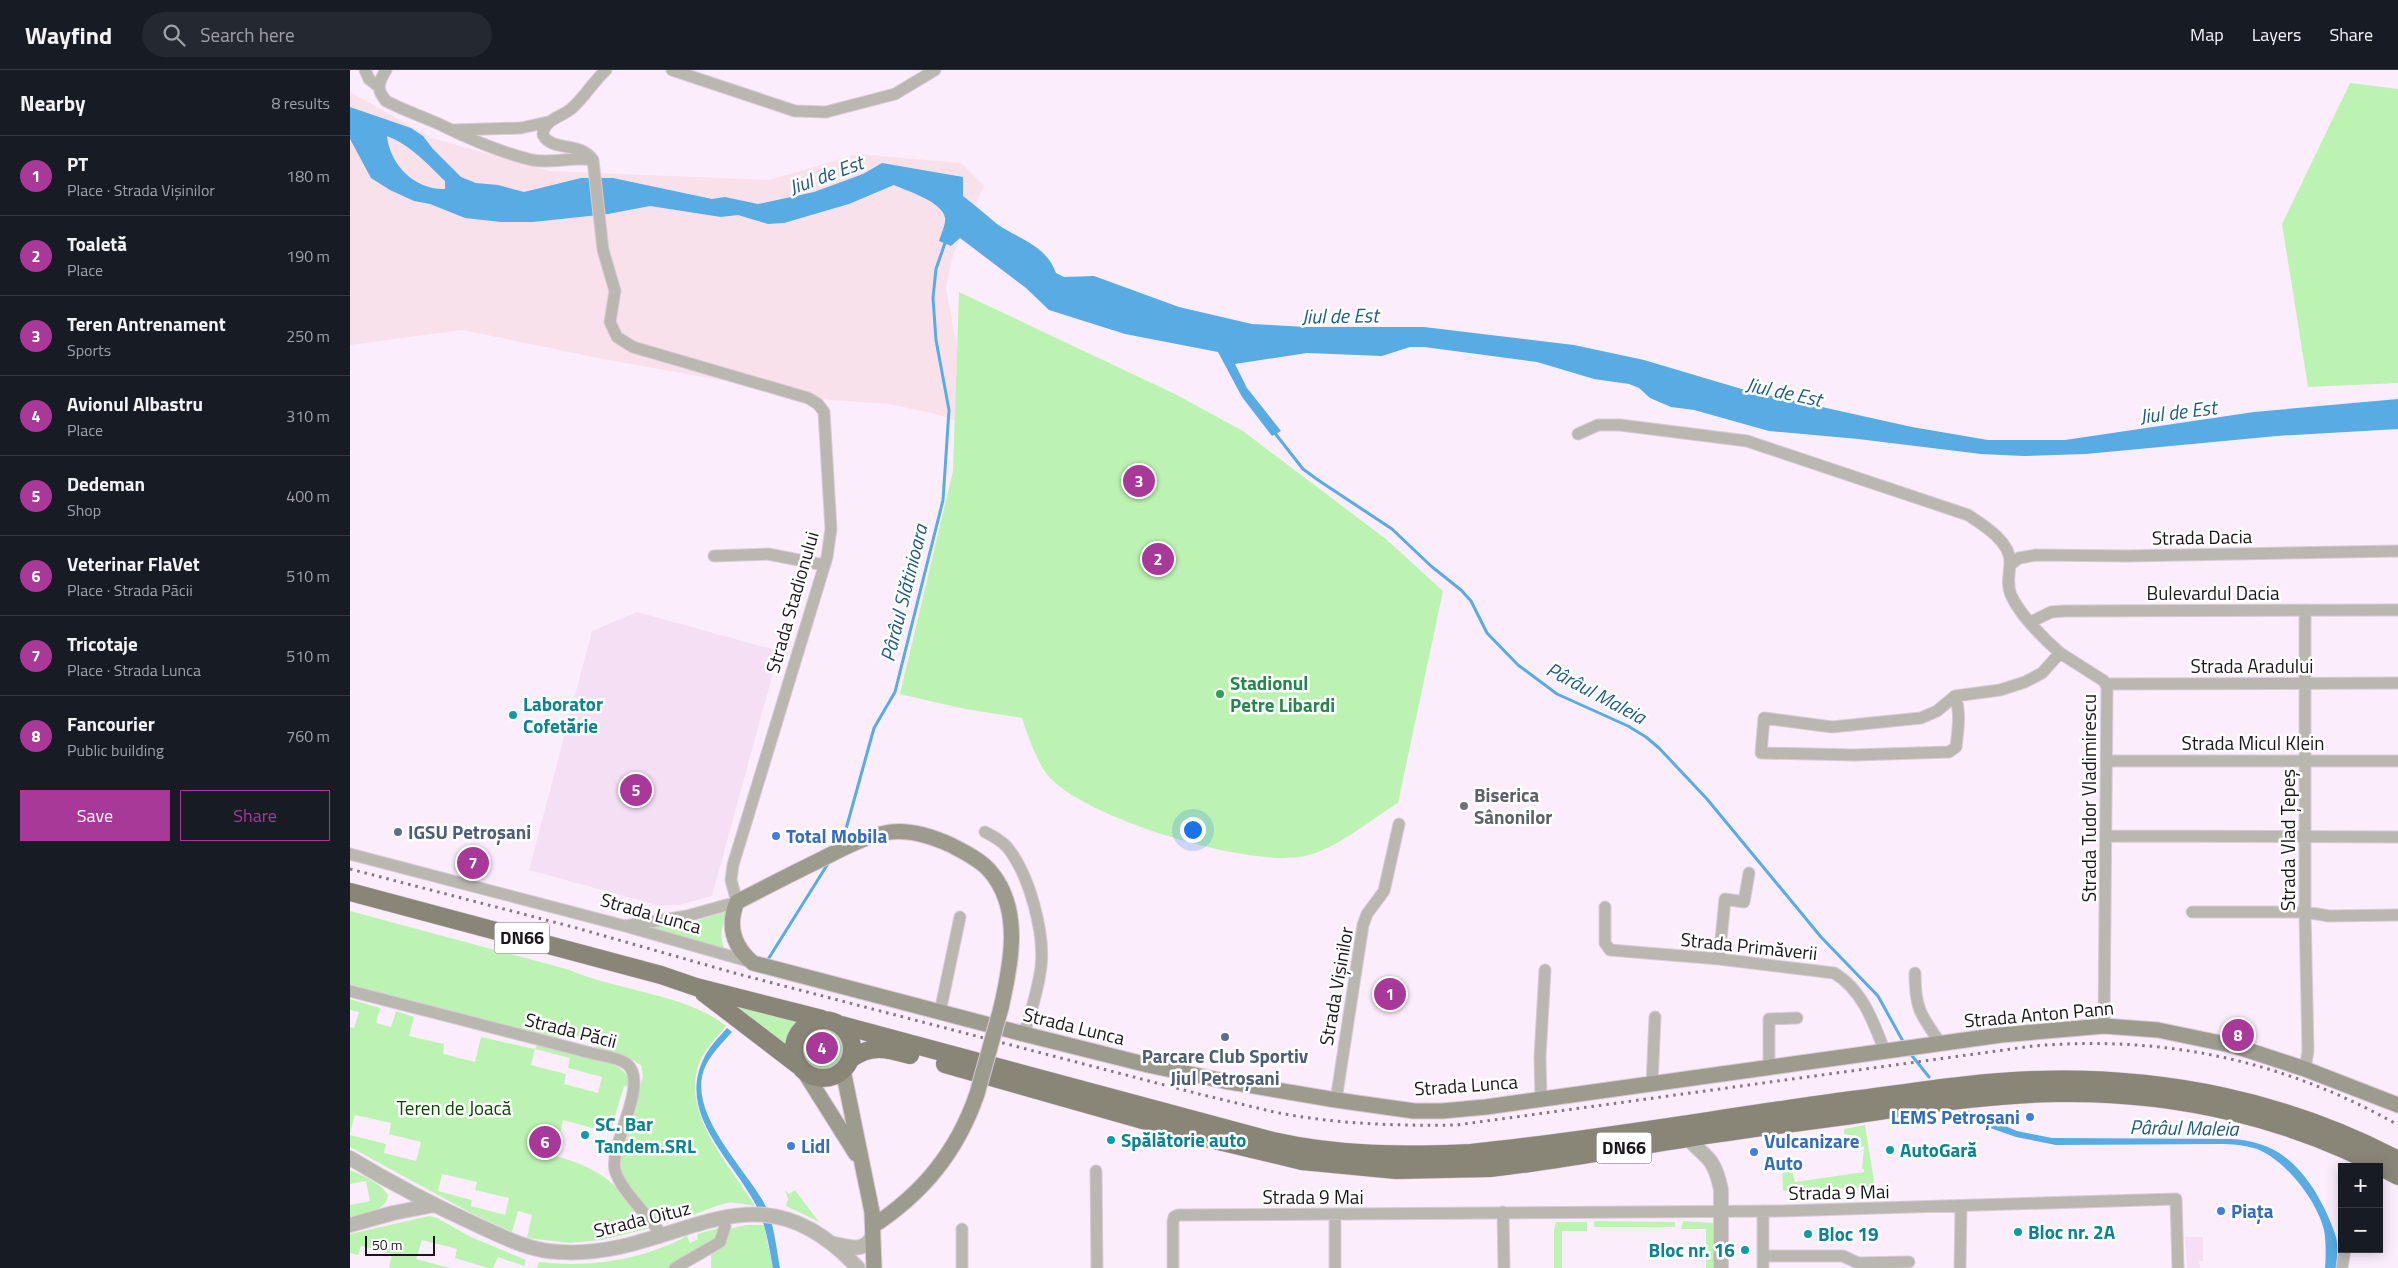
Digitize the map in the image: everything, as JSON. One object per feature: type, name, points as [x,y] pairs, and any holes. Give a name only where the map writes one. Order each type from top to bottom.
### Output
[{"type":"main road","points":[[753,963],[740,950],[733,935],[732,920],[737,902],[848,846],[887,832],[918,834],[947,844],[988,868],[1003,892],[1011,924],[1011,961],[1001,1008],[978,1094],[957,1141],[932,1178],[873,1230]]},
{"type":"main road","name":"DN66","points":[[350,892],[660,975],[696,987],[822,1019]]},
{"type":"main road","name":"Strada Lunca","points":[[753,963],[1024,1034],[1159,1067],[1336,1100],[1414,1111],[1442,1111],[1541,1099],[1906,1049]]},
{"type":"main road","name":"DN66","points":[[696,987],[802,1069]]},
{"type":"main road","points":[[860,1161],[794,1055],[797,1035],[807,1024],[822,1019],[841,1025],[846,1030],[852,1043],[847,1064],[860,1161],[870,1200],[874,1268]]},
{"type":"main road","name":"DN66","points":[[841,1025],[1273,1141],[1331,1152],[1393,1155],[1471,1153],[1686,1131],[1920,1099],[1999,1083],[2056,1080],[2124,1083],[2201,1091],[2238,1099],[2293,1114],[2356,1139],[2398,1160]]},
{"type":"main road","name":"Strada Anton Pann","points":[[1906,1049],[2011,1034],[2104,1026],[2134,1027],[2189,1035],[2235,1046],[2305,1069],[2398,1105]]},
{"type":"main road","name":"DN66","points":[[847,1064],[869,1048],[888,1049],[1270,1155],[1342,1167],[1426,1171],[1490,1168],[1686,1131]]},
{"type":"main road","points":[[802,1069],[815,1077],[825,1078],[835,1076],[847,1064]]},
{"type":"main road","name":"DN66","points":[[1920,1099],[2057,1093],[2200,1104],[2288,1127],[2354,1153],[2398,1176]]},
{"type":"street","points":[[365,70],[369,79],[378,86]]},
{"type":"street","points":[[386,70],[378,83],[379,92],[386,101],[483,145],[534,160],[556,162],[584,158],[593,160]]},
{"type":"street","points":[[449,130],[521,128],[548,122],[572,108],[606,70]]},
{"type":"street","points":[[672,70],[795,111],[826,112],[895,94],[935,70]]},
{"type":"street","points":[[548,122],[543,128],[545,139],[550,143],[580,149],[593,160]]},
{"type":"street","name":"Strada Stadionului","points":[[593,160],[605,263],[615,292],[610,322],[613,331],[622,341],[633,347],[808,398],[818,404],[824,412],[831,529],[824,565],[733,864],[731,880],[737,902]]},
{"type":"street","points":[[1578,434],[1598,425],[1620,425],[1759,444],[1968,515],[1982,524],[2005,547],[2010,558],[2010,565]]},
{"type":"street","name":"Strada Dacia","points":[[2010,565],[2019,558],[2036,555],[2127,556],[2398,551]]},
{"type":"street","points":[[714,556],[768,554],[824,565]]},
{"type":"street","name":"Strada Tudor Vladimirescu","points":[[2010,565],[2008,577],[2011,596],[2031,622],[2060,653],[2106,684],[2107,836],[2104,1026]]},
{"type":"street","name":"Strada Vlad Țepeș","points":[[2305,610],[2308,1051],[2305,1069]]},
{"type":"street","name":"Bulevardul Dacia","points":[[2031,622],[2051,612],[2064,611],[2398,610]]},
{"type":"street","points":[[1955,696],[1959,707],[1959,720],[1956,747],[1953,751],[1854,755],[1761,753],[1764,718],[1804,722],[1818,726],[1858,726],[1921,718],[1938,711],[1955,696],[2000,690],[2025,682],[2042,673],[2060,653]]},
{"type":"street","name":"Strada Aradului","points":[[2106,684],[2398,683]]},
{"type":"street","name":"Strada Micul Klein","points":[[2107,761],[2398,761]]},
{"type":"street","name":"Strada Vișinilor","points":[[1336,1100],[1363,925],[1367,914],[1384,891],[1398,824]]},
{"type":"street","points":[[985,832],[1001,841],[1014,859],[1027,884],[1039,928],[1041,966],[1024,1034]]},
{"type":"street","points":[[2107,836],[2398,837]]},
{"type":"street","name":"Strada Lunca","points":[[350,854],[626,926],[753,963]]},
{"type":"street","points":[[1719,959],[1725,899],[1744,902],[1749,873]]},
{"type":"street","points":[[626,926],[687,916],[737,902]]},
{"type":"street","name":"Strada Primăverii","points":[[1605,907],[1605,942],[1610,950],[1719,959],[1834,973],[1845,979],[1860,998],[1869,1013],[1885,1052]]},
{"type":"street","points":[[2192,912],[2306,912],[2329,916],[2398,915]]},
{"type":"street","points":[[940,1012],[960,918]]},
{"type":"street","points":[[1541,1099],[1540,1057],[1545,970]]},
{"type":"street","points":[[1914,973],[1918,1010],[1941,1044]]},
{"type":"street","name":"Strada Păcii","points":[[350,991],[623,1062],[628,1065],[633,1073],[634,1088],[616,1156],[615,1171],[623,1186],[662,1235]]},
{"type":"street","points":[[1652,1084],[1655,1017]]},
{"type":"street","points":[[1769,1068],[1769,1019],[1796,1018]]},
{"type":"street","points":[[1686,1131],[1715,1168],[1721,1190],[1722,1268]]},
{"type":"street","name":"Strada Oituz","points":[[350,1158],[434,1205],[517,1243],[557,1252],[578,1253],[613,1249],[723,1217],[764,1214],[802,1225],[830,1242],[858,1268]]},
{"type":"street","points":[[1096,1171],[1097,1268]]},
{"type":"street","points":[[394,1213],[401,1202],[402,1188]]},
{"type":"street","name":"Strada 9 Mai","points":[[1173,1268],[1172,1222],[1174,1217],[1178,1215],[1721,1212],[1961,1207],[2176,1199],[2178,1268]]},
{"type":"street","points":[[350,1225],[434,1205]]},
{"type":"street","points":[[1960,1268],[1961,1207]]},
{"type":"street","points":[[1762,1211],[1763,1268]]},
{"type":"street","points":[[1503,1212],[1504,1268]]},
{"type":"street","points":[[1335,1214],[1336,1268]]},
{"type":"street","points":[[675,1268],[720,1242],[725,1226],[723,1217]]},
{"type":"street","points":[[962,1229],[962,1268]]},
{"type":"street","points":[[830,1242],[857,1248],[866,1245],[873,1230]]},
{"type":"street","points":[[2342,1268],[2344,1253]]},
{"type":"street","points":[[1763,1256],[1843,1256],[1858,1265],[1910,1262]]},
{"type":"shaded area","points":[[350,92],[432,138],[550,171],[769,180],[858,154],[961,163],[984,186],[953,255],[946,287],[964,385],[956,421],[936,414],[889,404],[830,400],[603,359],[462,330],[350,345]]},
{"type":"shaded area","points":[[637,612],[779,651],[712,896],[679,905],[657,905],[529,870],[592,631]]},
{"type":"shaded area","points":[[2185,1237],[2203,1237],[2203,1261],[2199,1261],[2200,1268],[2187,1268]]},
{"type":"green space","points":[[2350,83],[2398,89],[2398,383],[2308,387],[2282,224]]},
{"type":"green space","points":[[959,292],[1175,394],[1243,431],[1386,539],[1443,591],[1398,803],[1337,843],[1312,854],[1299,857],[1274,858],[1206,847],[1132,824],[1099,810],[1071,794],[1051,779],[1042,767],[1022,718],[965,709],[900,694],[953,471]]},
{"type":"green space","points":[[350,911],[570,970],[672,1000],[710,1015],[726,1026],[702,1057],[696,1077],[696,1096],[700,1116],[709,1135],[755,1206],[728,1203],[673,1220],[665,1221],[655,1217],[628,1186],[623,1176],[621,1165],[643,1076],[641,1065],[626,1057],[603,1049],[602,1053],[594,1050],[596,1041],[560,1032],[558,1041],[350,986]]},
{"type":"green space","points":[[728,911],[722,931],[722,941],[726,952],[645,927],[692,922]]},
{"type":"green space","name":"Teren de Joacă","points":[[350,999],[380,1008],[376,1023],[391,1027],[396,1011],[414,1017],[409,1036],[444,1044],[443,1054],[475,1062],[481,1037],[535,1049],[537,1045],[582,1054],[606,1061],[622,1070],[627,1076],[631,1087],[624,1086],[610,1133],[563,1120],[560,1135],[535,1129],[532,1147],[555,1153],[555,1156],[598,1173],[629,1200],[649,1226],[647,1229],[602,1240],[570,1243],[527,1238],[532,1215],[518,1211],[512,1232],[471,1213],[350,1147],[350,1135],[386,1144],[384,1153],[416,1161],[421,1142],[389,1134],[391,1123],[355,1115],[350,1133],[350,1027],[354,1028],[359,1012],[350,1010]],"holes":[[[535,1049],[570,1058],[568,1068],[602,1077],[598,1093],[564,1084],[566,1074],[531,1065]],[[442,1174],[477,1182],[475,1190],[509,1198],[505,1215],[471,1206],[472,1200],[438,1191]]]},
{"type":"green space","points":[[722,999],[802,1018],[789,1031],[785,1050]]},
{"type":"green space","points":[[827,1029],[834,1032],[840,1038],[843,1049],[842,1057],[834,1066],[827,1069],[819,1069],[812,1066],[804,1057],[803,1045],[806,1038],[815,1030]]},
{"type":"green space","points":[[1865,1125],[1875,1187],[1783,1191],[1782,1162],[1790,1163],[1795,1182],[1864,1172],[1864,1169],[1862,1169],[1864,1147],[1858,1145],[1859,1137],[1844,1134],[1844,1129]]},
{"type":"green space","points":[[350,1170],[371,1180],[385,1190],[388,1195],[383,1205],[374,1211],[350,1217],[350,1205],[370,1201],[366,1181],[350,1184]]},
{"type":"green space","points":[[785,1190],[789,1194],[795,1190],[819,1222],[786,1206],[788,1199]]},
{"type":"green space","points":[[429,1216],[437,1218],[471,1237],[526,1260],[524,1266],[498,1257],[493,1268],[488,1268],[455,1258],[457,1249],[422,1240],[416,1259],[450,1268],[389,1268],[392,1254],[361,1246],[358,1255],[350,1253],[350,1234]]},
{"type":"green space","points":[[1594,1221],[1675,1222],[1675,1227],[1594,1227]]},
{"type":"green space","points":[[1683,1221],[1715,1223],[1716,1268],[1706,1268],[1706,1229],[1681,1229]]},
{"type":"green space","points":[[1556,1222],[1587,1222],[1587,1231],[1562,1231],[1562,1268],[1554,1268],[1554,1230]]},
{"type":"green space","points":[[746,1225],[764,1225],[773,1268],[711,1268],[711,1255],[724,1244],[729,1229]]},
{"type":"green space","points":[[719,1228],[717,1237],[685,1260],[668,1268],[537,1268],[539,1262],[558,1264],[596,1263],[634,1256],[652,1251],[687,1236],[690,1243],[698,1239],[697,1234]]},
{"type":"water","points":[[350,107],[411,128],[423,136],[433,149],[461,177],[476,183],[498,185],[524,192],[581,178],[613,178],[712,199],[725,197],[758,204],[814,192],[863,174],[882,163],[963,177],[963,196],[997,224],[1039,249],[1052,264],[1056,273],[1064,277],[1094,276],[1179,307],[1252,324],[1307,327],[1424,327],[1574,345],[1644,360],[1745,390],[1912,427],[1988,440],[2065,440],[2254,412],[2398,399],[2398,429],[2277,436],[2086,454],[2024,456],[1981,454],[1858,439],[1769,431],[1694,410],[1671,407],[1650,398],[1639,388],[1629,384],[1594,379],[1537,362],[1424,347],[1410,347],[1382,356],[1307,353],[1235,364],[1247,388],[1281,431],[1272,436],[1242,397],[1218,352],[1125,334],[1049,310],[1026,288],[960,238],[951,246],[939,241],[945,223],[943,212],[924,198],[894,185],[849,204],[784,223],[768,224],[738,215],[721,217],[650,206],[608,214],[533,222],[501,222],[465,218],[430,204],[414,201],[390,190],[371,178],[350,139]],"holes":[[[387,136],[418,155],[445,181],[445,189],[424,185],[406,174],[393,157]]]},
{"type":"water","points":[[727,1028],[732,1032],[714,1052],[706,1065],[701,1082],[703,1100],[709,1118],[719,1136],[767,1208],[780,1268],[773,1268],[767,1236],[756,1205],[711,1136],[702,1117],[697,1098],[697,1079],[704,1058],[711,1046]]},
{"type":"water","points":[[1967,1110],[2017,1131],[2052,1138],[2231,1139],[2266,1146],[2285,1157],[2301,1172],[2321,1202],[2337,1242],[2336,1268],[2325,1268],[2324,1230],[2315,1206],[2289,1172],[2268,1154],[2257,1149],[2224,1144],[2056,1145],[2016,1137],[1976,1123],[1958,1112]]},
{"type":"waterway","name":"Pârâul Slătinioara","points":[[838,845],[846,829],[874,728],[895,692],[943,500],[949,410],[936,340],[933,298],[936,269],[946,240]]},
{"type":"waterway","name":"Pârâul Maleia","points":[[1274,432],[1303,469],[1392,529],[1431,566],[1461,590],[1471,601],[1487,633],[1518,665],[1557,694],[1628,726],[1659,748],[1707,799],[1821,937],[1878,996],[1905,1045]]},
{"type":"waterway","name":"Pârâul Slătinioara","points":[[767,961],[829,862]]},
{"type":"waterway","name":"Pârâul Maleia","points":[[1909,1052],[1929,1077]]},
{"type":"railway","points":[[350,869],[573,927],[738,974],[1199,1094],[1274,1112],[1342,1122],[1457,1125],[2033,1046],[2082,1044],[2176,1049],[2222,1057],[2267,1069],[2311,1084],[2355,1102],[2398,1125]]},
{"type":"place","name":"Teren Antrenament","points":[[1139,481]]},
{"type":"place","name":"Toaletă","points":[[1158,559]]},
{"type":"place","name":"Stadionul Petre Libardi","points":[[1220,694]]},
{"type":"place","name":"Laborator Cofetărie","points":[[513,715]]},
{"type":"place","name":"Dedeman","points":[[636,790]]},
{"type":"place","name":"Biserica Sânonilor","points":[[1464,806]]},
{"type":"place","name":"IGSU Petroșani","points":[[398,832]]},
{"type":"place","name":"Total Mobila","points":[[776,836]]},
{"type":"place","name":"Tricotaje","points":[[473,863]]},
{"type":"place","name":"PT","points":[[1390,994]]},
{"type":"place","name":"Fancourier","points":[[2238,1035]]},
{"type":"place","name":"Parcare Club Sportiv Jiul Petroșani","points":[[1225,1037]]},
{"type":"place","name":"Avionul Albastru","points":[[822,1048]]},
{"type":"place","name":"LEMS Petroşani","points":[[2030,1117]]},
{"type":"place","name":"SC. Bar Tandem.SRL","points":[[585,1135]]},
{"type":"place","name":"Spălătorie auto","points":[[1111,1140]]},
{"type":"place","name":"Veterinar FlaVet","points":[[545,1142]]},
{"type":"place","name":"Lidl","points":[[791,1146]]},
{"type":"place","name":"AutoGară","points":[[1890,1150]]},
{"type":"place","name":"Vulcanizare Auto","points":[[1754,1152]]},
{"type":"place","name":"Piața","points":[[2221,1211]]},
{"type":"place","name":"Bloc nr. 2A","points":[[2018,1232]]},
{"type":"place","name":"Bloc 19","points":[[1808,1234]]},
{"type":"place","name":"Bloc nr. 16","points":[[1745,1250]]},
{"type":"water label","name":"Jiul de Est","points":[[826,175]]},
{"type":"water label","name":"Jiul de Est","points":[[1340,316]]},
{"type":"water label","name":"Jiul de Est","points":[[1784,392]]},
{"type":"water label","name":"Jiul de Est","points":[[2178,412]]}]
